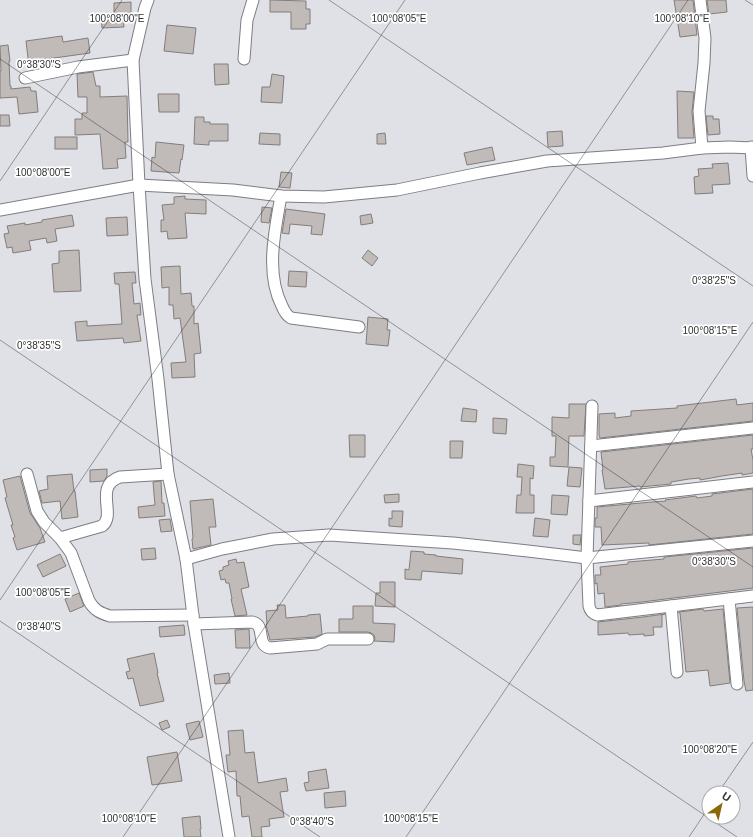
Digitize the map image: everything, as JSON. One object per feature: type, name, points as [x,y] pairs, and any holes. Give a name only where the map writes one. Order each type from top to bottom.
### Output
[{"type":"street","points":[[148,0],[133,60],[145,279],[168,474],[186,559],[193,619],[229,837]]},
{"type":"street","points":[[244,59],[247,20],[253,0]]},
{"type":"street","points":[[700,0],[705,38],[699,112],[702,148]]},
{"type":"street","points":[[25,78],[78,67],[133,60]]},
{"type":"street","points":[[0,210],[139,185],[233,190],[281,196],[324,198],[390,191],[547,161],[663,153],[702,148],[752,147],[753,176]]},
{"type":"street","points":[[281,196],[275,229],[273,269],[279,301],[284,310],[291,318],[359,327]]},
{"type":"street","points":[[592,406],[587,558],[590,611],[597,615],[753,596]]},
{"type":"street","points":[[591,446],[753,428]]},
{"type":"street","points":[[27,474],[37,511],[44,522],[60,538],[71,553],[89,601],[97,611],[103,614],[110,616],[252,622],[258,625],[262,642],[266,648],[317,644],[327,639],[368,639]]},
{"type":"street","points":[[60,538],[102,526],[104,524],[107,518],[106,492],[110,483],[115,479],[120,477],[168,474]]},
{"type":"street","points":[[589,501],[753,482]]},
{"type":"street","points":[[186,559],[222,549],[273,538],[329,535],[454,543],[587,558],[753,541]]},
{"type":"street","points":[[729,599],[738,684]]},
{"type":"street","points":[[671,606],[677,672]]},
{"type":"building","points":[[270,0],[306,1],[306,9],[310,9],[310,24],[306,24],[306,29],[291,29],[291,12],[270,12]]},
{"type":"building","points":[[674,0],[693,0],[697,35],[680,37]]},
{"type":"building","points":[[707,0],[726,0],[727,12],[709,14]]},
{"type":"building","points":[[131,2],[131,14],[123,15],[124,27],[102,28],[101,16],[114,15],[114,3]]},
{"type":"building","points":[[167,25],[196,28],[193,54],[164,51]]},
{"type":"building","points":[[62,36],[63,42],[88,38],[90,53],[47,59],[48,63],[29,66],[26,41]]},
{"type":"building","points":[[8,45],[11,89],[30,87],[31,91],[36,91],[38,112],[19,114],[17,97],[0,98],[0,46]]},
{"type":"building","points":[[214,64],[228,64],[229,84],[215,85]]},
{"type":"building","points":[[93,72],[96,86],[100,86],[100,97],[127,96],[128,142],[125,142],[126,158],[117,159],[118,168],[103,169],[100,134],[75,135],[75,119],[82,119],[82,113],[87,113],[87,97],[78,97],[77,74]]},
{"type":"building","points":[[272,74],[284,76],[282,103],[261,102],[262,87],[270,87]]},
{"type":"building","points":[[677,91],[694,92],[692,112],[694,138],[678,138]]},
{"type":"building","points":[[158,94],[179,94],[179,112],[159,112]]},
{"type":"building","points":[[0,115],[9,115],[10,126],[0,126]]},
{"type":"building","points":[[706,116],[713,116],[713,119],[719,119],[720,134],[708,135]]},
{"type":"building","points":[[195,117],[204,117],[204,122],[210,122],[210,124],[228,124],[228,141],[209,141],[209,145],[194,144]]},
{"type":"building","points":[[562,131],[563,146],[548,147],[547,132]]},
{"type":"building","points":[[260,133],[280,134],[280,145],[259,144]]},
{"type":"building","points":[[385,133],[386,144],[377,144],[377,134]]},
{"type":"building","points":[[55,137],[77,137],[77,149],[55,149]]},
{"type":"building","points":[[156,142],[184,145],[179,173],[151,171],[152,157],[155,158]]},
{"type":"building","points":[[492,147],[495,160],[467,165],[464,153]]},
{"type":"building","points":[[728,163],[730,184],[712,185],[713,193],[695,194],[694,177],[699,176],[698,169],[713,168],[712,164]]},
{"type":"building","points":[[281,172],[292,173],[290,188],[279,187]]},
{"type":"building","points":[[185,196],[185,199],[206,200],[206,214],[185,213],[187,238],[168,239],[167,231],[161,232],[161,220],[164,220],[162,205],[174,204],[174,197]]},
{"type":"building","points":[[262,207],[272,208],[269,223],[261,222]]},
{"type":"building","points":[[286,209],[325,214],[322,235],[311,234],[312,226],[290,224],[289,234],[282,233]]},
{"type":"building","points":[[371,214],[373,223],[361,225],[360,216]]},
{"type":"building","points":[[72,215],[74,226],[55,229],[57,241],[47,243],[46,238],[29,241],[31,250],[13,253],[12,247],[7,248],[4,234],[9,233],[7,226],[25,223],[25,225],[42,222],[42,220]]},
{"type":"building","points":[[127,217],[128,235],[107,236],[106,218]]},
{"type":"building","points":[[79,250],[81,291],[54,292],[52,264],[59,263],[59,251]]},
{"type":"building","points":[[368,250],[378,258],[372,266],[362,258]]},
{"type":"building","points":[[180,266],[181,294],[191,293],[192,306],[194,306],[194,324],[198,323],[201,353],[194,354],[195,377],[172,378],[171,363],[186,362],[180,318],[174,319],[173,305],[169,305],[169,287],[162,288],[161,267]]},
{"type":"building","points":[[289,271],[307,272],[306,287],[288,286]]},
{"type":"building","points":[[135,272],[136,283],[132,283],[134,304],[140,303],[141,315],[137,315],[141,341],[124,343],[123,338],[77,341],[75,322],[87,321],[87,326],[122,324],[119,284],[115,284],[114,273]]},
{"type":"building","points":[[368,317],[388,319],[387,330],[390,330],[388,346],[366,344]]},
{"type":"building","points":[[736,399],[737,405],[753,403],[753,421],[600,438],[599,436],[599,414],[615,413],[615,418],[631,416],[631,411],[677,408],[677,406]]},
{"type":"building","points":[[569,404],[586,404],[584,436],[569,436],[568,467],[550,466],[550,457],[555,457],[556,436],[552,436],[552,417],[569,418]]},
{"type":"building","points":[[463,408],[477,410],[476,422],[461,421]]},
{"type":"building","points":[[493,418],[507,419],[506,434],[493,433]]},
{"type":"building","points":[[349,435],[365,435],[365,457],[350,457]]},
{"type":"building","points":[[753,435],[753,449],[751,449],[753,473],[742,475],[742,473],[700,480],[700,478],[689,479],[671,482],[671,484],[605,489],[601,452]]},
{"type":"building","points":[[450,441],[463,441],[462,458],[450,458]]},
{"type":"building","points":[[518,464],[534,466],[533,479],[530,478],[530,495],[534,495],[534,513],[516,513],[517,495],[521,495],[522,477],[517,477]]},
{"type":"building","points":[[569,467],[582,468],[580,487],[567,486]]},
{"type":"building","points":[[107,469],[107,476],[104,481],[90,482],[90,470]]},
{"type":"building","points":[[72,474],[78,517],[62,519],[60,501],[42,503],[39,491],[48,489],[47,476]]},
{"type":"building","points":[[20,476],[30,513],[40,528],[45,542],[17,550],[13,538],[15,537],[11,525],[13,525],[5,498],[7,497],[3,480]]},
{"type":"building","points":[[161,481],[162,503],[164,503],[165,516],[139,518],[138,507],[155,505],[153,482]]},
{"type":"building","points":[[753,489],[753,534],[649,545],[649,543],[602,545],[601,527],[595,527],[597,507],[666,501],[665,500],[696,496],[697,498],[712,496],[712,494]]},
{"type":"building","points":[[399,494],[399,502],[385,503],[384,495]]},
{"type":"building","points":[[552,495],[569,496],[567,515],[551,514]]},
{"type":"building","points":[[213,499],[216,527],[209,527],[211,545],[193,549],[190,501]]},
{"type":"building","points":[[392,511],[403,511],[402,527],[389,526],[389,518],[392,519]]},
{"type":"building","points":[[535,518],[550,520],[548,537],[533,536]]},
{"type":"building","points":[[170,519],[172,531],[161,532],[159,520]]},
{"type":"building","points":[[573,535],[581,535],[580,545],[573,544]]},
{"type":"building","points":[[155,548],[156,559],[142,560],[141,549]]},
{"type":"building","points":[[753,548],[753,588],[605,607],[604,593],[598,594],[597,583],[595,584],[595,575],[601,575],[600,567],[628,564],[628,562],[664,559],[664,557]]},
{"type":"building","points":[[411,551],[463,559],[462,574],[422,571],[421,580],[405,579],[405,569],[409,570]]},
{"type":"building","points":[[60,554],[66,566],[43,577],[37,565]]},
{"type":"building","points":[[236,559],[237,563],[244,562],[249,587],[241,589],[247,615],[235,616],[229,583],[226,583],[225,579],[221,580],[219,571],[223,570],[223,567],[229,565],[228,561]]},
{"type":"building","points":[[380,582],[395,582],[395,607],[375,606],[376,593],[380,593]]},
{"type":"building","points":[[79,593],[84,606],[70,612],[65,599]]},
{"type":"building","points":[[277,605],[285,605],[286,618],[320,614],[322,634],[315,637],[270,640],[266,625],[266,611],[278,610]]},
{"type":"building","points":[[353,606],[373,606],[373,623],[395,624],[394,642],[374,641],[374,635],[368,632],[339,632],[339,619],[353,619]]},
{"type":"building","points":[[753,607],[753,690],[746,691],[737,608]]},
{"type":"building","points":[[703,609],[704,611],[723,609],[730,683],[710,686],[708,670],[686,672],[679,612]]},
{"type":"building","points":[[665,614],[662,615],[662,627],[653,627],[654,635],[629,635],[628,633],[598,635],[598,622]]},
{"type":"building","points":[[184,625],[185,635],[160,637],[159,627]]},
{"type":"building","points":[[249,629],[250,648],[236,648],[235,630]]},
{"type":"building","points":[[154,653],[164,701],[140,706],[133,678],[128,679],[126,672],[130,671],[127,659]]},
{"type":"building","points":[[229,673],[230,683],[215,684],[214,675]]},
{"type":"building","points":[[167,720],[170,727],[162,730],[159,723]]},
{"type":"building","points":[[199,721],[203,737],[190,740],[186,724]]},
{"type":"building","points":[[243,730],[245,753],[254,752],[258,783],[286,778],[288,791],[280,792],[284,817],[269,819],[270,826],[261,827],[262,837],[252,837],[249,816],[242,817],[240,796],[237,796],[236,771],[228,772],[226,755],[230,755],[228,731]]},
{"type":"building","points":[[177,752],[182,781],[152,785],[147,757]]},
{"type":"building","points":[[326,769],[329,788],[306,791],[304,783],[309,782],[308,772]]},
{"type":"building","points":[[345,791],[346,806],[325,808],[324,793]]},
{"type":"building","points":[[200,816],[201,837],[184,837],[182,818]]}]
